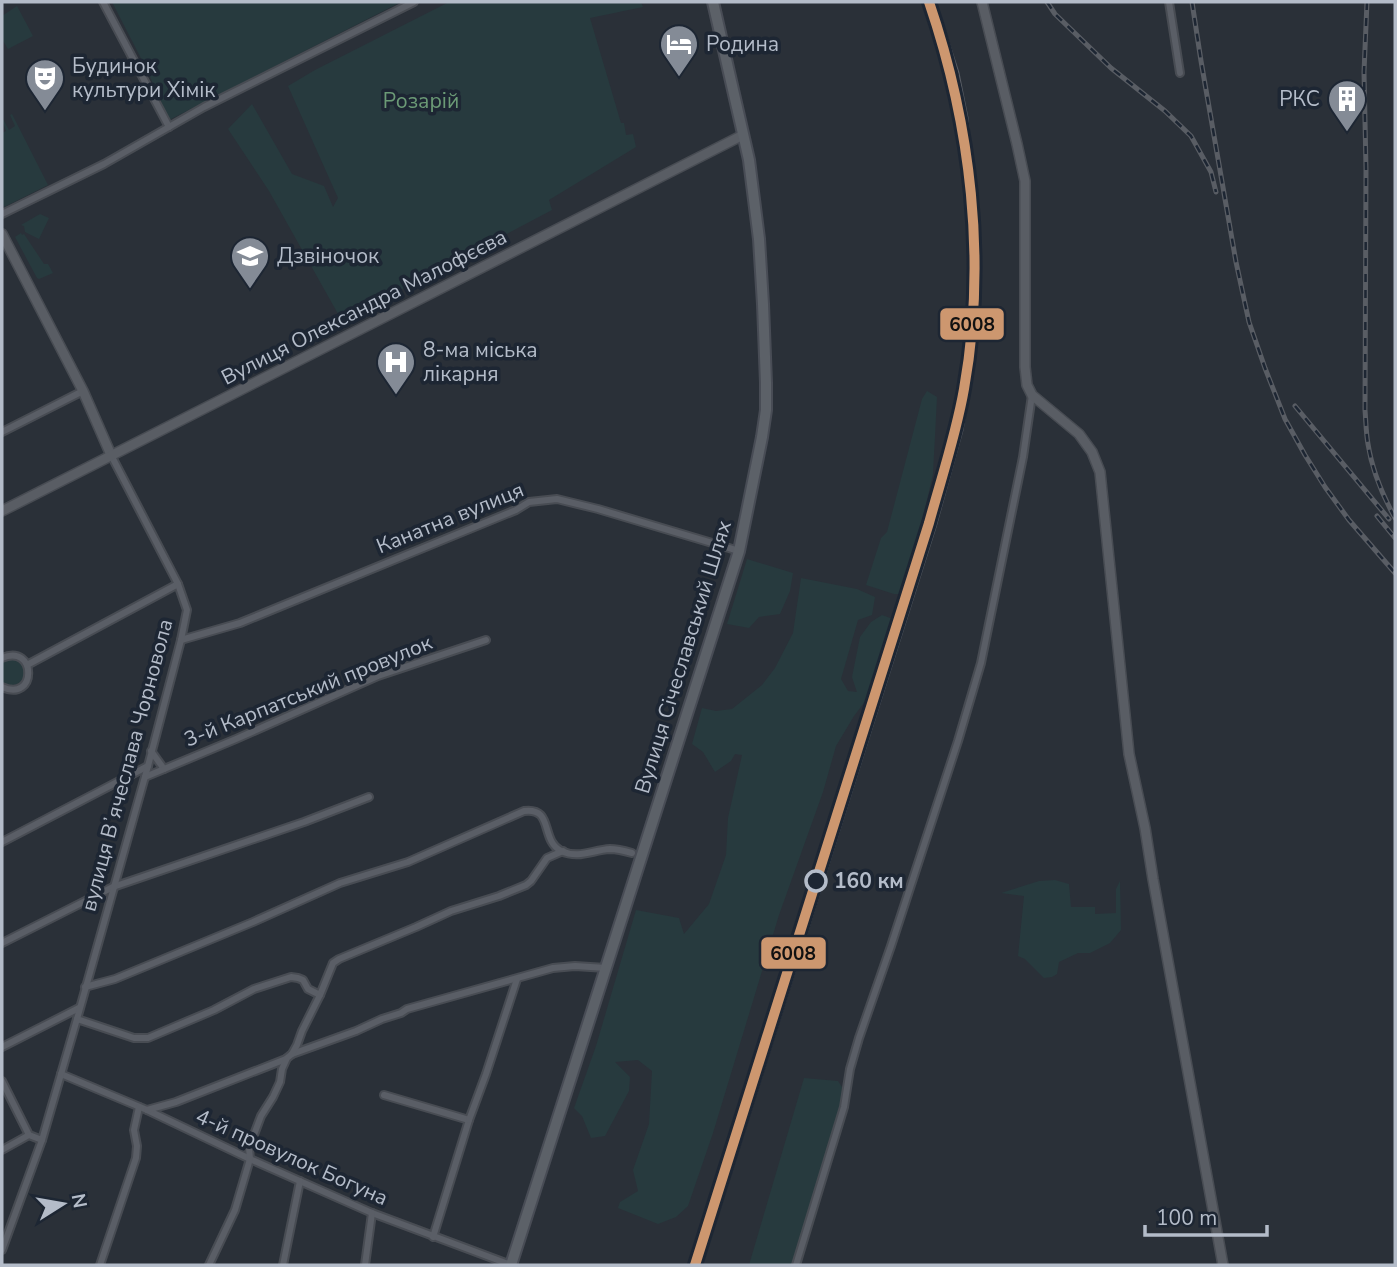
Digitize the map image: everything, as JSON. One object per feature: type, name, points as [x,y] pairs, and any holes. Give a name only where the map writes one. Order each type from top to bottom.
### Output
[{"type":"main road","name":"Вулиця Січеславський Шлях","points":[[511,1265],[739,551],[762,437],[766,383],[759,239],[749,160],[713,2]]},
{"type":"street","points":[[103,2],[169,127]]},
{"type":"street","points":[[2,214],[104,164],[204,107],[414,2]]},
{"type":"street","points":[[982,2],[1025,181],[1027,385],[1032,394],[1079,434],[1093,452],[1100,472],[1129,754],[1145,828],[1223,1265]]},
{"type":"street","points":[[1169,2],[1180,73]]},
{"type":"street","name":"Вулиця Олександра Малофєєва","points":[[2,511],[743,135]]},
{"type":"street","name":"вулиця Вʼячеслава Чорновола","points":[[2,234],[178,584],[187,610],[148,766],[77,1019],[42,1140],[2,1250]]},
{"type":"street","points":[[2,432],[83,391]]},
{"type":"street","points":[[796,1265],[844,1107],[850,1069],[859,1038],[958,741],[981,663],[1023,457],[1032,394]]},
{"type":"street","name":"Канатна вулиця","points":[[181,640],[240,623],[516,510],[528,502],[557,499],[739,551]]},
{"type":"street","points":[[27,665],[178,584]]},
{"type":"street","name":"3-й Карпатський провулок","points":[[145,777],[378,676],[486,640]]},
{"type":"street","points":[[2,658],[14,655],[24,660],[29,677],[22,687],[11,690],[2,687]]},
{"type":"street","points":[[151,751],[164,769]]},
{"type":"street","points":[[2,842],[148,766]]},
{"type":"street","points":[[2,943],[113,887],[255,840],[369,797]]},
{"type":"street","points":[[85,987],[115,979],[340,883],[408,862],[524,811],[532,810],[544,818],[547,832],[558,850],[581,855],[611,849],[632,853]]},
{"type":"street","points":[[209,1265],[235,1210],[250,1159],[249,1147],[261,1116],[280,1082],[282,1069],[320,995],[333,963],[451,911],[526,885],[547,858],[563,851]]},
{"type":"street","points":[[147,1110],[176,1102],[407,1009],[553,968],[606,968]]},
{"type":"street","points":[[77,1019],[141,1039],[160,1034],[254,989],[291,977],[303,980],[308,989],[320,995]]},
{"type":"street","points":[[433,1237],[517,979]]},
{"type":"street","points":[[2,1047],[79,1007]]},
{"type":"street","name":"4-й провулок Богуна","points":[[61,1074],[147,1110],[372,1213],[511,1265]]},
{"type":"street","points":[[2,1081],[29,1135],[42,1140]]},
{"type":"street","points":[[384,1095],[469,1120]]},
{"type":"street","points":[[100,1265],[136,1158],[134,1130],[139,1107]]},
{"type":"street","points":[[2,1150],[29,1135]]},
{"type":"street","points":[[283,1265],[300,1181]]},
{"type":"street","points":[[365,1265],[372,1213]]},
{"type":"green space","points":[[112,2],[401,2],[169,120]]},
{"type":"green space","name":"Розарій","points":[[449,2],[641,2],[643,7],[590,18],[621,123],[624,123],[626,135],[633,134],[636,147],[549,200],[552,210],[342,321],[269,191],[228,129],[252,104],[292,174],[324,186],[333,207],[338,198],[288,86]]},
{"type":"green space","points":[[17,6],[33,36],[8,49],[2,39],[2,16]]},
{"type":"green space","points":[[12,114],[48,185],[4,207],[2,133],[6,131],[2,120],[9,130],[15,126],[10,115]]},
{"type":"green space","points":[[40,214],[49,218],[39,239],[25,232],[24,226],[21,225]]},
{"type":"green space","points":[[21,233],[53,273],[37,278],[15,237]]},
{"type":"green space","points":[[927,391],[937,397],[933,474],[921,526],[899,594],[894,594],[866,585],[881,538],[887,532],[922,399]]},
{"type":"green space","points":[[747,559],[793,573],[790,591],[780,614],[759,617],[749,628],[727,624]]},
{"type":"green space","points":[[801,578],[857,589],[875,597],[872,615],[858,620],[841,679],[848,691],[857,692],[852,677],[860,637],[871,622],[882,615],[893,619],[869,696],[836,746],[823,792],[779,915],[688,1206],[676,1217],[658,1224],[618,1208],[620,1202],[638,1191],[633,1170],[649,1124],[652,1071],[638,1060],[615,1062],[630,1077],[629,1091],[605,1136],[591,1138],[582,1116],[574,1108],[596,1046],[636,910],[679,918],[684,934],[709,904],[726,855],[728,818],[742,755],[735,754],[731,761],[715,772],[703,752],[692,744],[702,708],[716,711],[732,709],[762,685],[775,668],[793,633]]},
{"type":"green space","points":[[9,659],[17,661],[24,671],[21,681],[10,685],[2,682],[2,663]]},
{"type":"green space","points":[[1055,880],[1069,884],[1071,907],[1095,907],[1095,914],[1116,913],[1116,889],[1120,881],[1121,930],[1110,943],[1090,953],[1078,953],[1059,962],[1057,974],[1044,978],[1025,959],[1018,956],[1024,896],[1001,893],[1039,881]]},
{"type":"green space","points":[[804,1078],[838,1081],[844,1090],[841,1108],[793,1265],[749,1265]]},
{"type":"railway","points":[[700,1265],[934,527],[961,430],[977,325],[979,249],[966,118],[957,73],[934,2]]},
{"type":"railway","points":[[1047,2],[1055,14],[1111,68],[1165,111],[1191,136],[1211,172],[1216,192]]},
{"type":"railway","points":[[1192,2],[1236,262],[1249,322],[1265,368],[1285,419],[1325,487],[1349,520],[1395,573]]},
{"type":"railway","points":[[1367,2],[1364,72],[1365,410],[1372,463],[1395,518]]},
{"type":"railway","points":[[1295,406],[1389,519]]},
{"type":"railway","points":[[1377,516],[1395,538]]},
{"type":"transit line","name":"6008","points":[[695,1265],[929,523],[953,440],[964,389],[974,292],[971,194],[955,96],[929,2]]},
{"type":"place","name":"Родина","points":[[679,78]]},
{"type":"place","name":"Будинок культури Хімік","points":[[45,112]]},
{"type":"place","name":"РКС","points":[[1347,133]]},
{"type":"place","name":"Дзвіночок","points":[[250,290]]},
{"type":"place","name":"8-ма міська лікарня","points":[[396,396]]},
{"type":"place","name":"160 км","points":[[816,881]]}]
